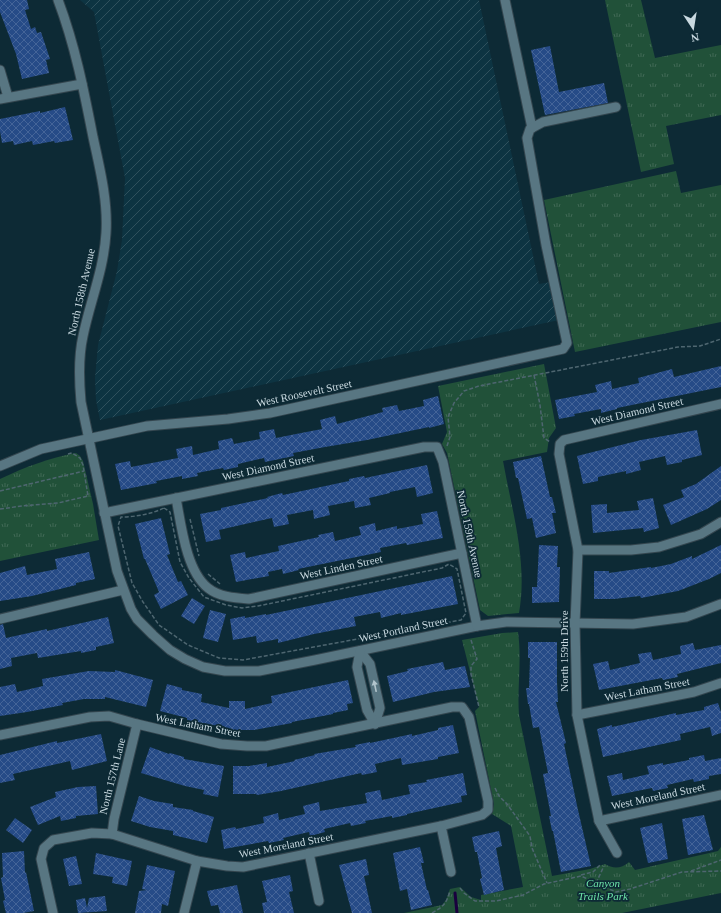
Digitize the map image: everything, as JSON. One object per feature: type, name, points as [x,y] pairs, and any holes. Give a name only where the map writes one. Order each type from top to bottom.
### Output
[{"type":"street","name":"North 158th Avenue","points":[[58,0],[74,48],[105,197],[106,232],[102,264],[83,336],[79,361],[79,381],[81,402],[88,439],[117,571],[123,590]]},
{"type":"street","points":[[505,0],[532,128],[543,122],[616,108]]},
{"type":"street","points":[[0,70],[4,98],[82,84]]},
{"type":"street","name":"West Roosevelt Street","points":[[0,466],[41,449],[147,426],[228,419],[270,413],[563,349],[567,343],[546,245],[527,138],[530,129],[532,128]]},
{"type":"street","name":"West Diamond Street","points":[[560,444],[564,440],[721,404]]},
{"type":"street","name":"North 159th Drive","points":[[560,444],[559,454],[578,550],[574,624],[577,715],[599,821],[617,853]]},
{"type":"street","name":"West Diamond Street","points":[[104,513],[424,447],[442,447]]},
{"type":"street","name":"North 159th Avenue","points":[[442,447],[443,462],[477,626]]},
{"type":"street","name":"West Linden Street","points":[[176,498],[188,553],[197,575],[208,588],[225,596],[249,599],[462,553]]},
{"type":"street","points":[[578,550],[630,550],[659,546],[701,534],[721,522]]},
{"type":"street","points":[[0,619],[123,590]]},
{"type":"street","name":"West Portland Street","points":[[123,590],[130,609],[137,619],[170,650],[203,667],[225,671],[259,671],[477,626],[506,622],[625,625],[686,617],[721,604]]},
{"type":"street","points":[[360,651],[357,667],[367,710],[376,724]]},
{"type":"street","points":[[360,651],[370,664],[380,708],[376,724]]},
{"type":"street","name":"West Latham Street","points":[[577,715],[694,692],[721,683]]},
{"type":"street","name":"West Latham Street","points":[[0,735],[64,722],[109,716],[221,744],[266,746],[452,707],[462,708],[468,717],[488,801],[488,810]]},
{"type":"street","name":"North 157th Lane","points":[[112,834],[114,819],[137,724]]},
{"type":"street","name":"West Moreland Street","points":[[599,821],[721,795]]},
{"type":"street","name":"West Moreland Street","points":[[54,913],[41,859],[44,848],[53,840],[92,834],[112,834],[197,861],[227,866],[244,866],[441,826],[482,815],[488,810]]},
{"type":"street","points":[[441,826],[452,872]]},
{"type":"street","points":[[309,853],[319,901]]},
{"type":"street","points":[[184,913],[197,861]]},
{"type":"path","points":[[442,447],[450,438],[448,417],[454,403],[464,391],[479,386],[678,346],[707,345],[721,339]]},
{"type":"path","points":[[534,375],[540,405],[544,438],[550,442]]},
{"type":"path","points":[[0,509],[58,503],[88,496],[84,471],[80,458],[72,453],[68,454]]},
{"type":"path","points":[[0,491],[84,471]]},
{"type":"path","points":[[189,516],[200,562]]},
{"type":"path","points":[[208,573],[223,586]]},
{"type":"path","points":[[471,640],[477,659],[471,666],[470,674],[479,707]]},
{"type":"path","points":[[495,788],[499,796],[507,804],[530,836],[532,848],[547,883]]},
{"type":"path","points":[[689,872],[721,860]]},
{"type":"path","points":[[581,874],[593,872],[601,864]]},
{"type":"path","points":[[596,883],[604,866]]},
{"type":"path","points":[[460,888],[475,901],[496,902],[523,894],[547,883],[581,876],[616,892],[682,872],[721,871]]},
{"type":"path","points":[[432,913],[444,906],[450,891]]},
{"type":"shaded area","points":[[80,0],[479,0],[539,284],[551,282],[559,320],[100,420],[96,400],[95,378],[98,345],[117,271],[122,240],[125,178],[94,12]]},
{"type":"green space","points":[[605,0],[641,0],[655,58],[721,45],[721,115],[666,126],[674,164],[641,172]]},
{"type":"green space","points":[[676,171],[681,193],[721,185],[721,322],[575,352],[544,200]]},
{"type":"green space","points":[[544,364],[556,428],[549,438],[547,452],[503,461],[518,537],[522,575],[519,613],[488,616],[480,610],[447,453],[442,444],[447,432],[438,386]]},
{"type":"green space","points":[[76,453],[83,461],[93,504],[99,540],[0,561],[0,479],[37,463]]},
{"type":"green space","name":"Canyon Trails Park","points":[[518,632],[520,653],[519,715],[552,876],[590,869],[605,864],[611,867],[620,867],[629,862],[635,870],[718,851],[721,847],[721,893],[622,913],[404,913],[442,905],[446,900],[450,889],[460,887],[471,897],[481,900],[481,895],[523,887],[511,826],[492,814],[494,804],[475,711],[479,707],[462,640],[502,633]]},
{"type":"building","points":[[0,0],[27,0],[29,9],[25,10],[31,29],[35,27],[37,33],[41,32],[50,59],[46,60],[49,73],[22,79],[16,54],[0,12]]},
{"type":"building","points":[[550,46],[559,92],[604,83],[608,103],[545,115],[531,50]]},
{"type":"building","points":[[65,107],[73,140],[55,143],[54,141],[33,145],[32,141],[14,145],[13,141],[2,143],[0,119],[40,111],[40,113]]},
{"type":"building","points":[[721,366],[721,387],[617,408],[601,413],[601,409],[574,414],[575,416],[559,419],[555,400],[597,392],[595,385],[611,381],[612,389],[639,383],[638,378],[672,369],[674,377]]},
{"type":"building","points":[[438,396],[444,424],[293,453],[294,456],[265,462],[264,458],[238,464],[238,467],[197,473],[198,476],[182,479],[182,476],[156,481],[157,483],[121,490],[115,464],[130,461],[131,467],[178,458],[176,449],[192,446],[193,455],[219,449],[218,441],[232,438],[234,444],[260,439],[259,432],[274,429],[276,438],[322,429],[320,420],[335,416],[337,424],[383,412],[382,408],[397,405],[399,411],[424,406],[423,400]]},
{"type":"building","points":[[697,430],[702,455],[682,460],[682,462],[667,465],[665,456],[639,462],[641,470],[626,474],[626,471],[598,477],[598,481],[583,484],[577,456],[641,440]]},
{"type":"building","points":[[541,456],[550,497],[552,497],[556,513],[552,513],[556,533],[536,538],[532,518],[527,519],[513,462]]},
{"type":"building","points":[[427,465],[433,493],[417,497],[415,487],[390,492],[369,498],[371,505],[355,508],[354,501],[328,506],[330,515],[314,519],[313,510],[287,515],[289,524],[274,527],[272,518],[219,530],[221,539],[206,542],[200,514],[268,498],[267,497],[282,493],[283,495],[349,481],[349,479],[364,476],[365,478]]},
{"type":"building","points":[[721,466],[721,500],[707,509],[671,525],[663,505],[684,497],[681,490],[696,484]]},
{"type":"building","points":[[653,498],[659,528],[644,532],[643,528],[593,533],[591,505],[607,504],[607,513],[639,510],[637,501]]},
{"type":"building","points":[[437,511],[443,538],[407,545],[406,543],[380,548],[381,552],[298,569],[299,570],[283,574],[282,569],[268,572],[269,576],[236,582],[230,555],[245,552],[246,558],[279,551],[278,546],[319,537],[318,535],[333,532],[335,541],[361,535],[359,527],[375,523],[376,531],[397,526],[397,529],[423,524],[421,514]]},
{"type":"building","points":[[161,518],[170,554],[167,555],[178,582],[181,581],[188,595],[161,609],[154,595],[159,592],[144,559],[135,524]]},
{"type":"building","points":[[539,545],[558,546],[557,567],[560,567],[559,602],[532,603],[532,587],[537,587]]},
{"type":"building","points":[[721,545],[721,573],[709,579],[678,591],[641,598],[640,596],[614,599],[594,599],[594,571],[609,571],[609,573],[671,564],[692,556],[692,559]]},
{"type":"building","points":[[89,552],[95,579],[32,596],[0,601],[0,573],[25,566],[27,575],[57,569],[55,559]]},
{"type":"building","points":[[452,576],[458,604],[401,615],[401,613],[381,618],[380,612],[354,617],[356,626],[278,643],[278,639],[257,643],[256,636],[233,640],[230,619],[245,616],[245,618],[266,615]]},
{"type":"building","points":[[192,598],[205,606],[194,624],[181,616]]},
{"type":"building","points":[[210,610],[226,614],[218,642],[203,638]]},
{"type":"building","points":[[108,617],[114,643],[96,647],[96,650],[81,653],[81,651],[38,658],[37,653],[11,658],[12,666],[0,669],[0,625],[3,624],[6,638],[47,629],[47,631]]},
{"type":"building","points":[[528,642],[557,642],[558,702],[556,702],[566,743],[564,744],[591,866],[561,872],[549,816],[551,816],[543,774],[548,773],[539,727],[533,728],[528,704],[526,688],[529,688],[530,658],[528,658]]},
{"type":"building","points":[[693,643],[695,650],[721,645],[721,663],[677,674],[678,677],[663,680],[662,678],[599,690],[593,664],[608,661],[610,670],[640,663],[638,654],[651,652],[653,660],[681,654],[680,646]]},
{"type":"building","points":[[443,662],[445,670],[465,666],[470,687],[434,692],[393,702],[387,676],[408,671],[407,669]]},
{"type":"building","points":[[115,670],[153,680],[146,707],[105,697],[105,699],[84,699],[62,703],[63,705],[0,716],[0,687],[15,684],[17,692],[43,686],[42,679],[89,671],[115,672]]},
{"type":"building","points":[[348,680],[353,703],[347,704],[348,710],[254,730],[229,730],[229,728],[187,720],[187,718],[160,711],[167,684],[182,688],[182,690],[202,694],[201,702],[229,708],[229,701],[245,701],[245,709],[272,703],[271,696]]},
{"type":"building","points":[[718,703],[721,712],[721,733],[712,736],[710,727],[680,734],[681,740],[603,757],[597,729],[676,713],[676,715],[704,710],[704,707]]},
{"type":"building","points":[[453,725],[459,753],[438,757],[438,759],[402,765],[401,758],[375,764],[377,772],[362,775],[361,773],[281,791],[257,795],[233,794],[233,766],[249,766],[267,763],[267,767],[295,761],[294,760],[315,755],[314,754],[356,747],[355,745],[412,734],[412,736]]},
{"type":"building","points":[[101,734],[107,761],[72,770],[70,761],[13,774],[15,780],[0,783],[0,755],[57,741],[57,743]]},
{"type":"building","points":[[150,747],[169,754],[184,757],[184,759],[224,766],[218,797],[203,794],[204,790],[141,773]]},
{"type":"building","points":[[704,755],[705,761],[721,758],[721,774],[709,776],[709,779],[694,782],[693,779],[667,785],[668,788],[653,791],[652,788],[612,796],[607,776],[622,773],[623,780],[649,774],[647,766],[663,763],[663,765],[689,760],[689,758]]},
{"type":"building","points":[[463,773],[467,795],[461,796],[462,802],[392,818],[392,816],[365,821],[366,823],[351,826],[350,823],[324,829],[325,832],[310,836],[309,832],[269,843],[268,841],[224,849],[221,830],[235,827],[236,829],[264,823],[263,817],[278,813],[279,820],[305,814],[303,806],[319,802],[320,811],[367,803],[365,793],[380,790],[382,800],[410,794],[408,785]]},
{"type":"building","points":[[96,786],[98,814],[76,816],[76,818],[61,821],[60,816],[38,825],[30,807],[56,797],[55,792],[78,787]]},
{"type":"building","points":[[139,796],[154,801],[173,804],[173,807],[193,810],[214,817],[207,843],[173,835],[173,831],[150,827],[131,821]]},
{"type":"building","points":[[704,815],[713,850],[688,855],[682,819]]},
{"type":"building","points":[[15,818],[32,830],[23,843],[6,830]]},
{"type":"building","points":[[662,823],[668,859],[648,863],[640,828]]},
{"type":"building","points":[[499,831],[502,846],[496,848],[504,890],[484,895],[480,879],[482,878],[477,852],[475,852],[472,837]]},
{"type":"building","points":[[420,847],[424,863],[421,863],[432,905],[411,910],[407,889],[400,891],[393,853]]},
{"type":"building","points":[[24,851],[25,873],[26,872],[34,911],[23,913],[6,913],[3,901],[5,900],[1,878],[3,877],[2,853]]},
{"type":"building","points":[[96,853],[132,861],[127,886],[112,883],[113,877],[93,874]]},
{"type":"building","points":[[76,856],[82,884],[69,886],[63,859]]},
{"type":"building","points":[[366,859],[369,875],[364,876],[372,913],[352,913],[339,865]]},
{"type":"building","points":[[147,865],[175,871],[168,906],[162,904],[161,913],[135,913],[139,891],[147,890],[142,889]]},
{"type":"building","points":[[290,875],[293,891],[289,892],[294,913],[264,913],[262,903],[267,902],[262,881]]},
{"type":"building","points":[[237,885],[243,913],[220,913],[218,905],[211,906],[207,891]]},
{"type":"building","points":[[105,896],[107,911],[78,913],[76,900],[85,898],[87,908],[89,898]]},
{"type":"waterway","points":[[455,893],[457,913]]}]
